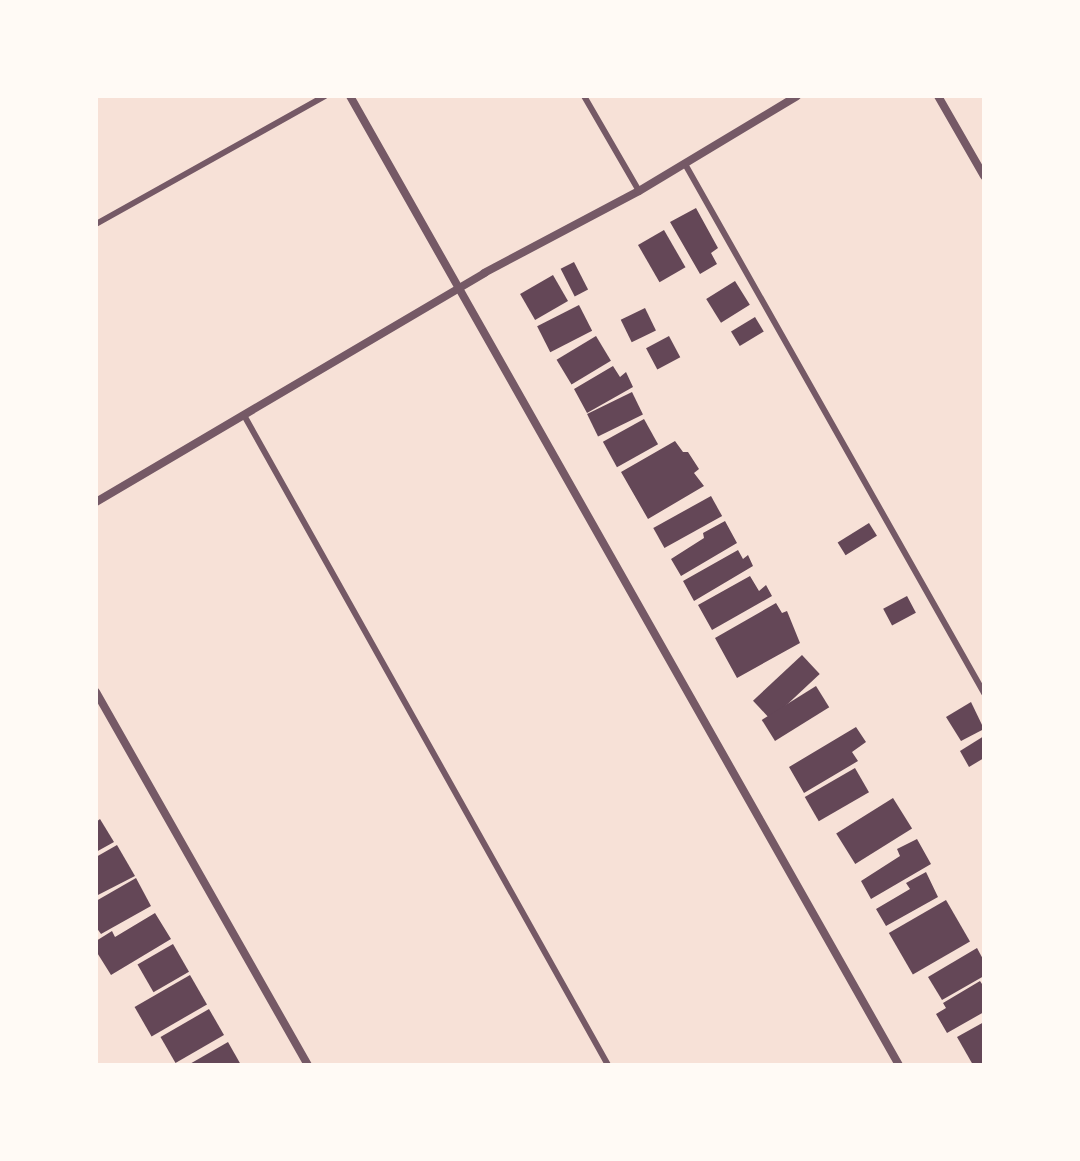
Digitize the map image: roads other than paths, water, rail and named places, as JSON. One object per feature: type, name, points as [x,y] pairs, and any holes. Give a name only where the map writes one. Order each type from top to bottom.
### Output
[{"type":"street","points":[[350,96],[457,290],[899,1065]]},
{"type":"street","points":[[96,502],[457,290],[639,191],[797,96]]},
{"type":"street","points":[[938,96],[984,176]]},
{"type":"street","points":[[96,692],[308,1065]]},
{"type":"lane","points":[[96,224],[325,96]]},
{"type":"lane","points":[[584,96],[639,191]]},
{"type":"lane","points":[[685,164],[984,693]]},
{"type":"lane","points":[[245,417],[608,1065]]}]
